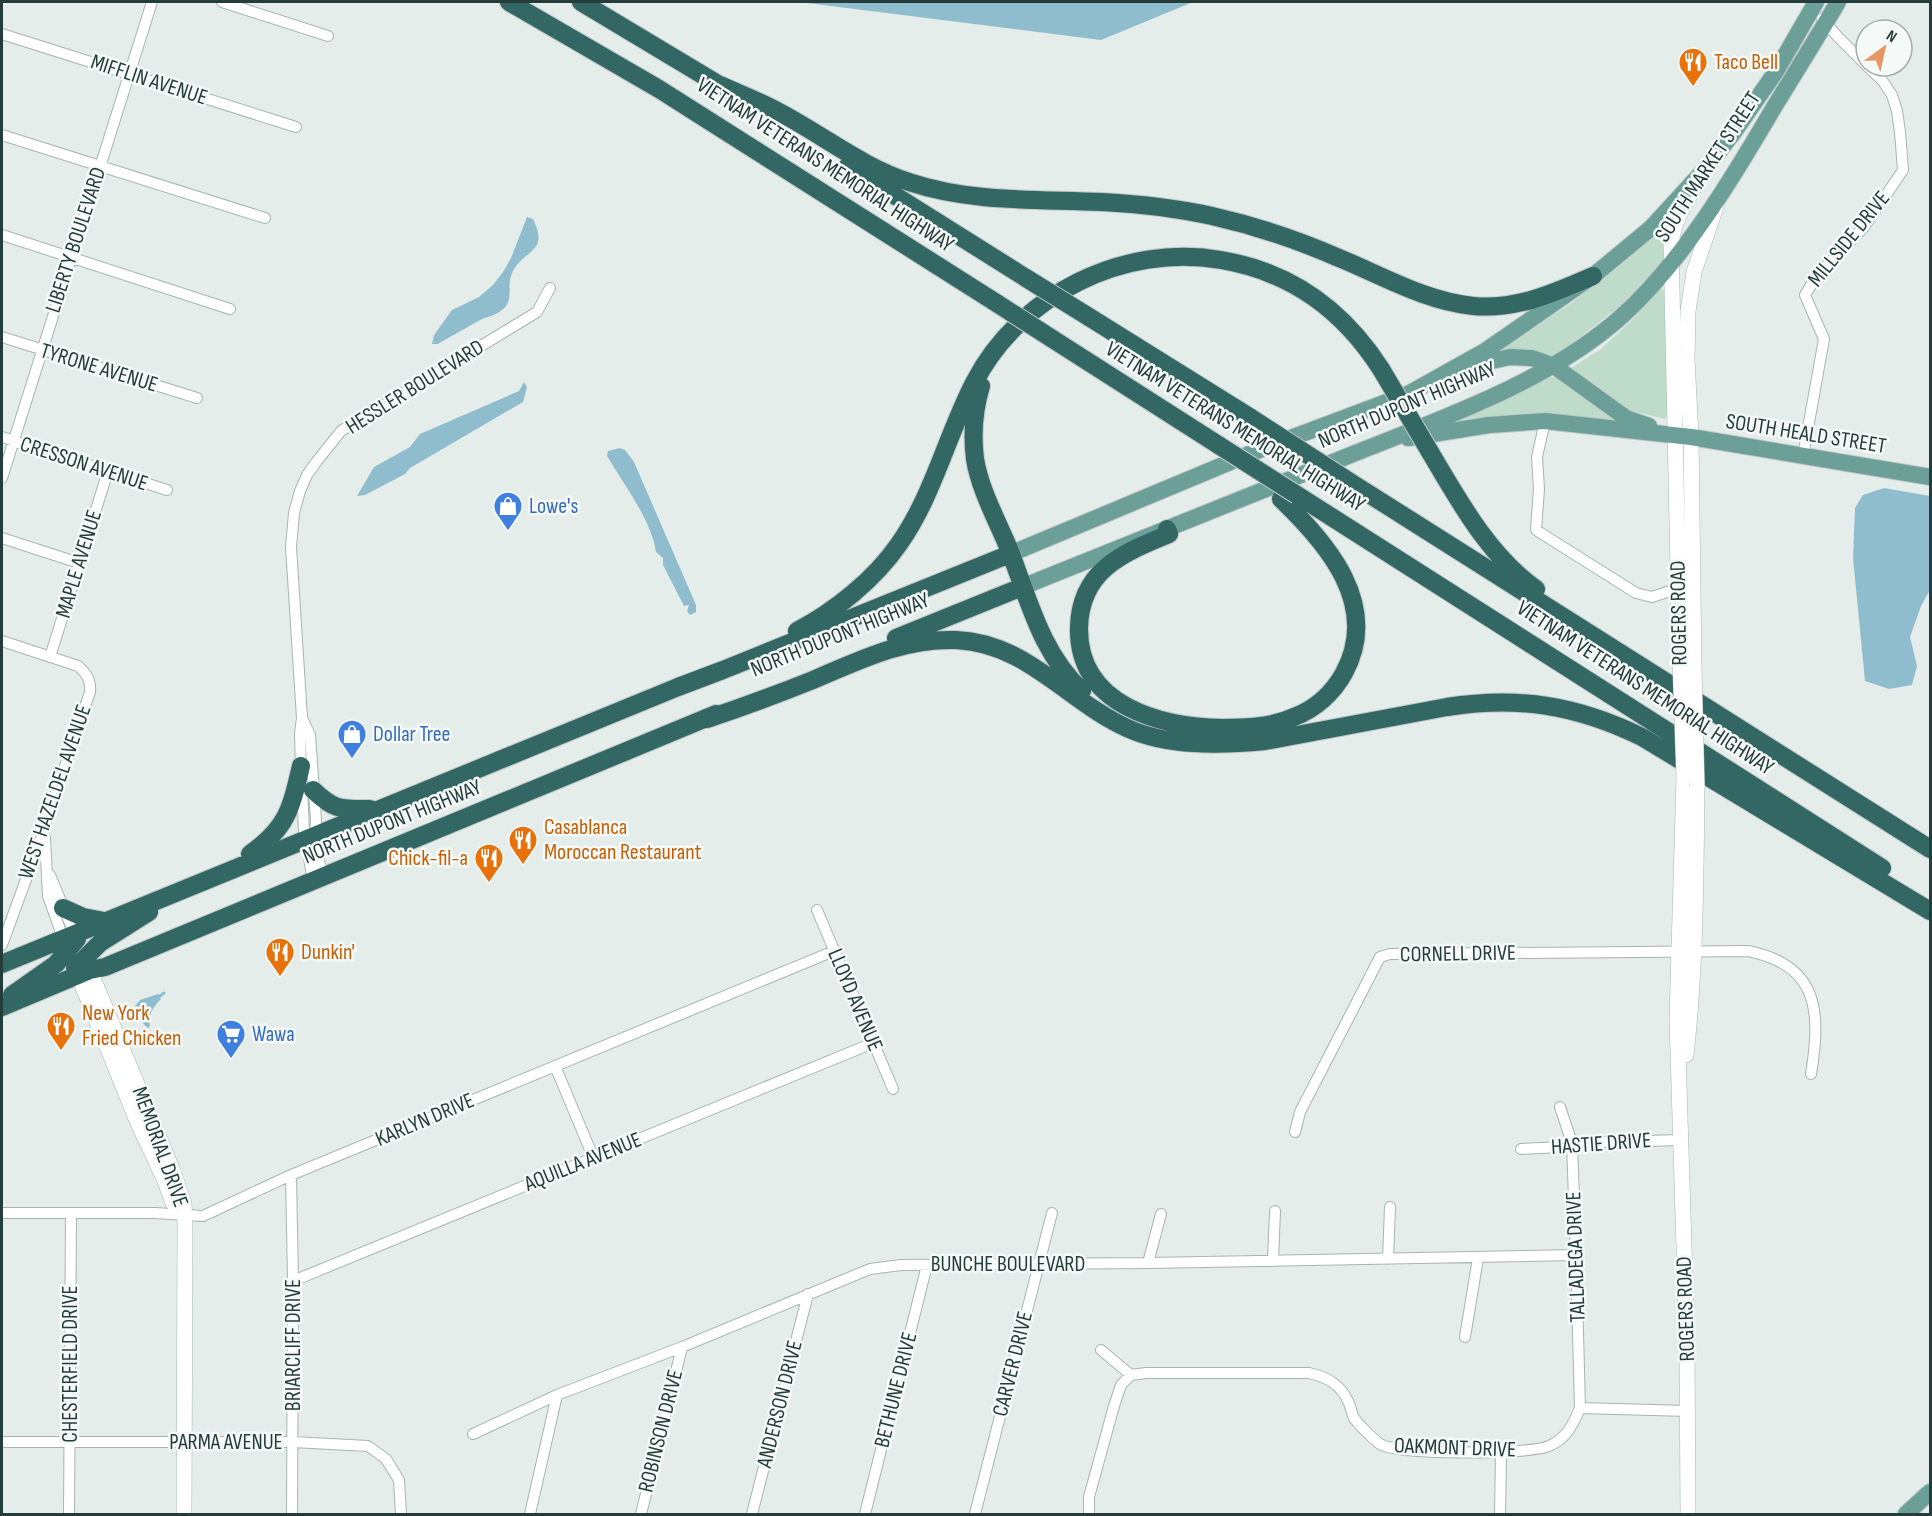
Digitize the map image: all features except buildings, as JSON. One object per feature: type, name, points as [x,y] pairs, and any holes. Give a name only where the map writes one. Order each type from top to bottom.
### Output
[{"type":"highway","name":"VIETNAM VETERANS MEMORIAL HIGHWAY","points":[[509,2],[668,94],[1220,446],[1289,497],[1930,899]]},
{"type":"highway","name":"VIETNAM VETERANS MEMORIAL HIGHWAY","points":[[581,2],[720,85],[1251,418],[1930,849]]},
{"type":"highway","points":[[720,85],[779,112],[875,168],[908,182],[945,192],[988,199],[1129,204],[1211,215],[1294,240],[1420,294],[1485,307],[1518,303],[1548,295],[1593,276]]},
{"type":"highway","points":[[678,687],[721,664],[801,629],[851,594],[881,567],[900,543],[915,518],[973,385],[986,363],[1018,325],[1084,278],[1146,259],[1169,257],[1225,261],[1259,270],[1282,279],[1311,295],[1333,311],[1360,340],[1381,369],[1472,519],[1498,554],[1532,586],[1635,660]]},
{"type":"highway","points":[[1004,341],[990,363],[982,383],[975,412],[974,440],[979,475],[1022,587],[1047,646],[1075,684],[1095,702],[1123,720],[1170,739]]},
{"type":"highway","points":[[1167,529],[1169,534],[1129,550],[1117,558],[1098,574],[1090,587],[1082,609],[1079,632],[1082,653],[1091,674],[1100,686],[1116,700],[1137,712],[1162,721],[1226,728],[1282,722],[1314,707],[1340,680],[1352,654],[1356,625],[1350,593],[1339,567],[1289,497]]},
{"type":"highway","name":"NORTH DUPONT HIGHWAY","points":[[2,1006],[76,954],[104,921],[1010,554]]},
{"type":"highway","name":"NORTH DUPONT HIGHWAY","points":[[2,964],[76,954],[105,967],[707,719],[749,698],[1022,587]]},
{"type":"highway","points":[[707,719],[753,704],[899,645],[955,640],[987,645],[1014,654],[1120,724],[1143,734],[1170,739],[1210,743],[1265,741],[1447,707],[1489,702],[1528,703],[1566,709],[1605,720],[1656,745],[1930,911]]},
{"type":"highway","points":[[224,872],[266,842],[281,825],[292,801],[301,766]]},
{"type":"highway","points":[[313,790],[330,805],[339,808],[381,809]]},
{"type":"highway","points":[[2,1006],[18,990],[56,964],[100,943],[194,884]]},
{"type":"highway","points":[[63,908],[83,917],[104,921]]},
{"type":"main road","name":"SOUTH MARKET STREET","points":[[1671,265],[1722,193],[1838,2]]},
{"type":"main road","name":"SOUTH MARKET STREET","points":[[1593,276],[1651,228],[1706,168],[1775,73],[1814,4]]},
{"type":"main road","name":"NORTH DUPONT HIGHWAY","points":[[1022,587],[1512,388],[1554,366],[1592,340],[1623,316],[1671,265]]},
{"type":"main road","name":"NORTH DUPONT HIGHWAY","points":[[1010,554],[1259,450],[1407,394],[1485,351],[1593,276]]},
{"type":"main road","name":"SOUTH HEALD STREET","points":[[1407,394],[1487,362],[1509,357],[1532,358],[1554,366],[1626,418],[1683,437]]},
{"type":"main road","name":"SOUTH HEALD STREET","points":[[1381,443],[1489,425],[1545,422],[1683,437],[1930,477]]},
{"type":"main road","points":[[1906,1515],[1930,1492]]},
{"type":"street","name":"LIBERTY BOULEVARD","points":[[2,478],[152,2]]},
{"type":"street","points":[[222,2],[328,36]]},
{"type":"street","name":"MILLSIDE DRIVE","points":[[1814,4],[1826,23],[1854,52]]},
{"type":"street","name":"MIFFLIN AVENUE","points":[[2,34],[296,127]]},
{"type":"street","name":"MILLSIDE DRIVE","points":[[1803,456],[1824,339],[1805,296],[1816,277],[1865,226],[1903,170],[1900,132],[1892,95],[1880,78]]},
{"type":"street","points":[[2,135],[265,218]]},
{"type":"street","name":"ROGERS ROAD","points":[[1681,1103],[1695,953],[1697,786],[1683,437],[1671,265],[1673,229],[1683,206],[1706,168]]},
{"type":"street","name":"ROGERS ROAD","points":[[1689,1515],[1689,1411],[1677,1019],[1684,777],[1679,588],[1688,311],[1694,272],[1722,193]]},
{"type":"street","points":[[2,235],[230,309]]},
{"type":"street","name":"HESSLER BOULEVARD","points":[[319,878],[310,837],[303,818],[300,733],[302,718],[291,547],[294,513],[300,491],[316,461],[341,431],[537,312],[550,288]]},
{"type":"street","name":"TYRONE AVENUE","points":[[2,337],[197,398]]},
{"type":"street","points":[[1545,422],[1537,457],[1539,489],[1536,530],[1636,593],[1652,597],[1679,588]]},
{"type":"street","name":"CRESSON AVENUE","points":[[2,437],[167,490]]},
{"type":"street","name":"MAPLE AVENUE","points":[[50,657],[108,471]]},
{"type":"street","points":[[2,538],[79,563]]},
{"type":"street","points":[[2,641],[50,657]]},
{"type":"street","name":"WEST HAZELDEL AVENUE","points":[[2,945],[90,692],[90,683],[86,673],[78,666],[50,657]]},
{"type":"street","name":"HESSLER BOULEVARD","points":[[302,718],[310,735],[313,790],[310,837]]},
{"type":"street","name":"MEMORIAL DRIVE","points":[[45,822],[44,849],[48,896],[76,954]]},
{"type":"street","name":"MEMORIAL DRIVE","points":[[47,869],[63,908],[76,954],[137,1121],[180,1215],[180,1443],[184,1515]]},
{"type":"street","name":"LLOYD AVENUE","points":[[817,910],[892,1089]]},
{"type":"street","name":"KARLYN DRIVE","points":[[2,1213],[203,1216],[291,1176],[834,951]]},
{"type":"street","name":"CORNELL DRIVE","points":[[1295,1132],[1300,1112],[1380,957],[1390,954],[1748,951],[1769,955],[1791,968],[1804,982],[1815,1005],[1817,1027],[1811,1074]]},
{"type":"street","name":"AQUILLA AVENUE","points":[[293,1281],[873,1043]]},
{"type":"street","points":[[555,1066],[594,1159]]},
{"type":"street","name":"TALLADEGA DRIVE","points":[[1560,1107],[1572,1143],[1580,1408]]},
{"type":"street","name":"HASTIE DRIVE","points":[[1521,1149],[1562,1147],[1572,1143],[1681,1140]]},
{"type":"street","name":"BRIARCLIFF DRIVE","points":[[291,1176],[292,1515]]},
{"type":"street","points":[[1388,1259],[1390,1208]]},
{"type":"street","points":[[1273,1261],[1275,1211]]},
{"type":"street","name":"CARVER DRIVE","points":[[975,1515],[1052,1213]]},
{"type":"street","name":"CHESTERFIELD DRIVE","points":[[69,1515],[71,1214]]},
{"type":"street","points":[[1148,1263],[1161,1214]]},
{"type":"street","name":"BUNCHE BOULEVARD","points":[[473,1434],[557,1395],[682,1347],[870,1269],[900,1265],[1576,1255]]},
{"type":"street","points":[[1465,1337],[1478,1258]]},
{"type":"street","name":"BETHUNE DRIVE","points":[[865,1515],[927,1265]]},
{"type":"street","name":"ANDERSON DRIVE","points":[[752,1515],[808,1294]]},
{"type":"street","name":"ROBINSON DRIVE","points":[[641,1515],[682,1347]]},
{"type":"street","points":[[1089,1515],[1089,1497],[1114,1406],[1121,1385],[1131,1375],[1101,1350]]},
{"type":"street","name":"OAKMONT DRIVE","points":[[1131,1375],[1146,1373],[1323,1376],[1337,1384],[1348,1400],[1354,1418],[1381,1445],[1399,1450],[1501,1453],[1535,1450],[1562,1438],[1574,1423],[1580,1408]]},
{"type":"street","points":[[530,1515],[557,1395]]},
{"type":"street","points":[[1580,1408],[1689,1411]]},
{"type":"street","name":"PARMA AVENUE","points":[[2,1442],[293,1442],[368,1446],[386,1459],[399,1480],[401,1515]]},
{"type":"street","name":"MEMORIAL DRIVE","points":[[175,1515],[180,1443]]},
{"type":"street","points":[[1500,1515],[1501,1453]]},
{"type":"green space","points":[[1666,226],[1664,261],[1620,306],[1575,341],[1549,358],[1496,353],[1573,302]]},
{"type":"green space","points":[[1660,289],[1664,290],[1666,297],[1668,414],[1665,419],[1628,410],[1571,368],[1601,349]]},
{"type":"green space","points":[[1557,377],[1616,418],[1615,423],[1540,413],[1453,420],[1545,378]]},
{"type":"water","points":[[799,2],[1193,2],[1101,40]]},
{"type":"water","points":[[527,217],[533,219],[538,231],[538,239],[532,251],[515,267],[510,280],[506,306],[438,344],[432,344],[434,335],[452,310],[479,297],[503,272]]},
{"type":"water","points":[[524,382],[527,387],[523,402],[410,468],[405,474],[365,495],[357,496],[374,467],[410,447],[420,434],[519,391]]},
{"type":"water","points":[[620,448],[625,450],[634,462],[696,605],[696,612],[690,615],[687,611],[689,605],[684,606],[663,565],[663,558],[656,552],[643,515],[607,456],[608,451]]},
{"type":"water","points":[[1884,488],[1930,496],[1930,590],[1921,606],[1910,637],[1917,666],[1912,685],[1889,689],[1865,681],[1853,558],[1855,508],[1863,495]]},
{"type":"water","points":[[158,994],[161,999],[152,1011],[148,1028],[140,1018],[135,1006],[140,1000]]},
{"type":"waterway","points":[[160,996],[164,993]]},
{"type":"place","name":"Taco Bell","points":[[1693,88]]},
{"type":"place","name":"Lowe's","points":[[508,532]]},
{"type":"place","name":"Dollar Tree","points":[[352,760]]},
{"type":"place","name":"Casablanca Moroccan Restaurant","points":[[523,866]]},
{"type":"place","name":"Chick-fil-a","points":[[489,884]]},
{"type":"place","name":"Dunkin'","points":[[280,978]]},
{"type":"place","name":"New York Fried Chicken","points":[[61,1052]]},
{"type":"place","name":"Wawa","points":[[231,1060]]}]
